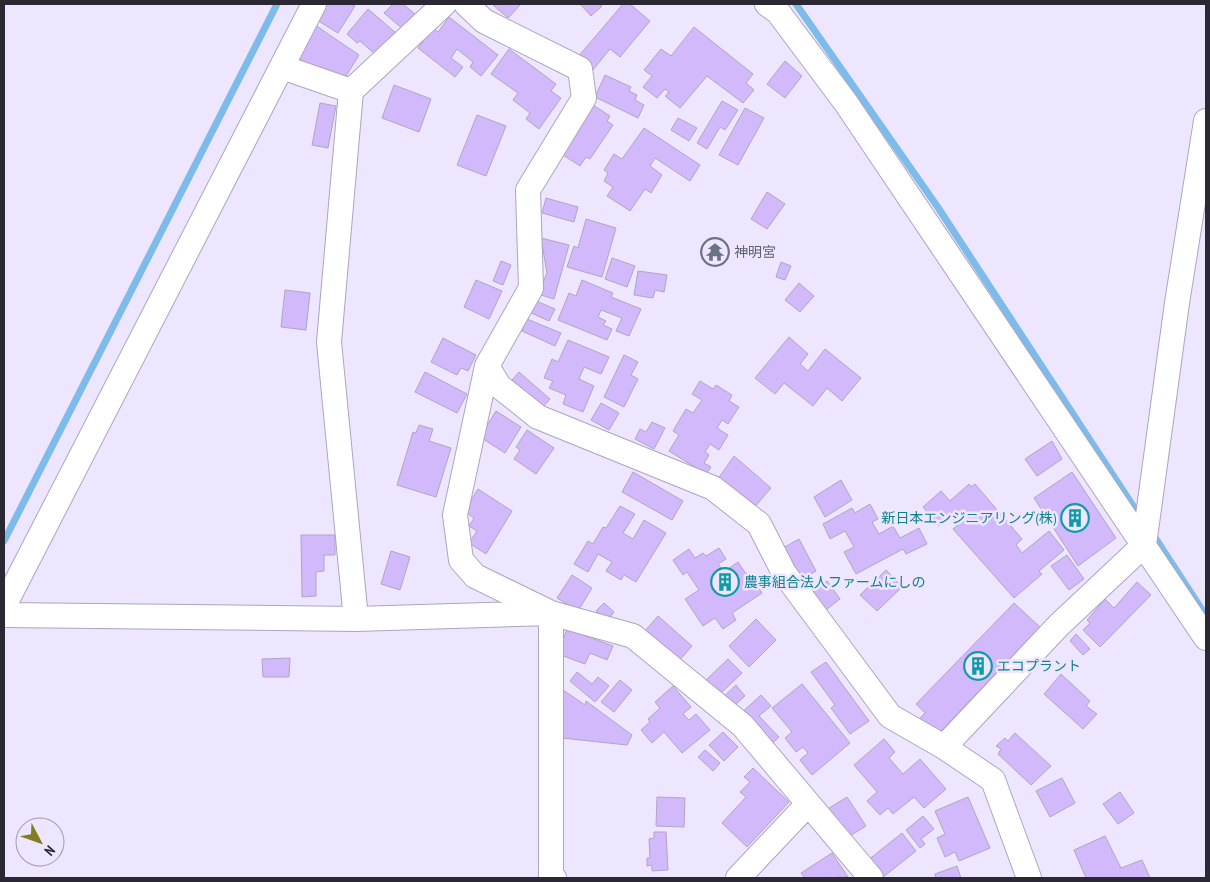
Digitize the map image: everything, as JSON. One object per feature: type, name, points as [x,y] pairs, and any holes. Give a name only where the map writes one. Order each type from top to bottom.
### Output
[{"type":"street","points":[[4,606],[314,4]]},
{"type":"street","points":[[356,619],[329,342],[351,91],[444,4]]},
{"type":"street","points":[[466,4],[484,21],[580,69],[584,98],[528,190],[532,288],[487,366],[455,515],[461,560],[475,576],[551,613],[633,636],[743,726],[871,878]]},
{"type":"street","points":[[766,4],[778,12],[846,103],[1206,638]]},
{"type":"street","points":[[282,67],[351,91]]},
{"type":"street","points":[[944,748],[1059,626],[1144,545],[1177,303],[1206,121]]},
{"type":"street","points":[[487,366],[499,386],[538,417],[713,488],[759,524],[784,573],[890,716],[993,780],[1029,878]]},
{"type":"street","points":[[4,615],[356,619],[551,613]]},
{"type":"street","points":[[551,613],[551,878],[554,878]]},
{"type":"street","points":[[738,878],[808,804]]},
{"type":"building","points":[[321,4],[350,4],[355,6],[338,33],[312,17]]},
{"type":"building","points":[[393,4],[403,4],[416,15],[403,29],[384,13]]},
{"type":"building","points":[[492,4],[521,4],[508,18]]},
{"type":"building","points":[[580,4],[600,4],[602,6],[591,16]]},
{"type":"building","points":[[623,4],[630,4],[650,21],[620,57],[610,49],[592,71],[577,58]]},
{"type":"building","points":[[368,9],[396,33],[376,55],[360,41],[357,43],[347,34]]},
{"type":"building","points":[[449,17],[498,55],[481,76],[470,67],[473,62],[457,49],[451,58],[463,67],[455,77],[418,48],[433,28],[438,32]]},
{"type":"building","points":[[315,25],[359,55],[343,81],[293,56]]},
{"type":"building","points":[[694,27],[753,74],[746,83],[754,90],[743,103],[707,76],[680,108],[665,96],[669,92],[665,89],[657,98],[643,87],[652,76],[644,70],[661,49],[671,56]]},
{"type":"building","points":[[509,49],[556,84],[551,91],[561,98],[539,129],[526,119],[530,113],[513,100],[518,93],[491,74]]},
{"type":"building","points":[[785,61],[802,76],[785,98],[767,84]]},
{"type":"building","points":[[605,75],[631,87],[629,91],[637,95],[635,100],[644,105],[638,118],[595,97]]},
{"type":"building","points":[[394,85],[431,99],[419,132],[382,118]]},
{"type":"building","points":[[722,101],[738,110],[725,130],[720,127],[707,149],[697,143]]},
{"type":"building","points":[[320,103],[336,106],[328,148],[312,145]]},
{"type":"building","points":[[593,105],[610,116],[607,121],[613,125],[590,159],[586,157],[580,166],[560,153]]},
{"type":"building","points":[[745,108],[764,118],[738,165],[719,155]]},
{"type":"building","points":[[477,115],[506,126],[486,176],[457,165]]},
{"type":"building","points":[[678,118],[697,128],[689,141],[671,130]]},
{"type":"building","points":[[644,128],[700,165],[690,181],[655,158],[650,166],[662,175],[651,193],[645,189],[630,211],[607,196],[613,187],[604,181],[608,173],[604,170],[614,154],[622,159]]},
{"type":"building","points":[[767,192],[785,204],[767,229],[751,219]]},
{"type":"building","points":[[546,198],[578,207],[574,222],[542,213]]},
{"type":"building","points":[[586,219],[616,228],[602,277],[567,267],[574,246],[578,248]]},
{"type":"building","points":[[541,238],[569,245],[554,299],[538,294],[547,273]]},
{"type":"building","points":[[612,258],[635,266],[627,287],[605,279]]},
{"type":"building","points":[[501,261],[511,265],[503,285],[493,281]]},
{"type":"building","points":[[781,262],[791,266],[785,280],[776,277]]},
{"type":"building","points":[[638,271],[667,275],[664,292],[655,290],[653,298],[634,295]]},
{"type":"building","points":[[476,280],[502,291],[489,319],[464,307]]},
{"type":"building","points":[[582,280],[613,293],[611,297],[641,309],[629,336],[616,331],[622,318],[601,310],[598,317],[606,321],[603,325],[612,329],[607,340],[558,320],[569,293],[576,296]]},
{"type":"building","points":[[799,283],[814,296],[800,312],[785,300]]},
{"type":"building","points":[[285,290],[310,293],[306,330],[281,327]]},
{"type":"building","points":[[534,300],[555,309],[549,321],[529,312]]},
{"type":"building","points":[[527,319],[561,333],[555,346],[522,331]]},
{"type":"building","points":[[789,337],[808,354],[800,364],[808,371],[825,349],[861,378],[842,401],[827,388],[813,406],[784,383],[775,394],[755,378]]},
{"type":"building","points":[[443,338],[476,355],[468,371],[461,368],[457,375],[431,362]]},
{"type":"building","points":[[568,340],[609,357],[601,374],[584,367],[579,379],[594,386],[583,412],[563,404],[566,395],[549,388],[553,381],[544,378],[552,359],[558,362]]},
{"type":"building","points":[[624,355],[638,362],[631,375],[638,379],[624,407],[604,397]]},
{"type":"building","points":[[425,372],[467,394],[457,413],[415,392]]},
{"type":"building","points":[[519,372],[550,399],[542,408],[512,380]]},
{"type":"building","points":[[700,381],[713,389],[716,385],[732,395],[729,401],[739,407],[728,424],[722,420],[717,428],[728,435],[719,450],[710,444],[705,452],[709,455],[704,463],[711,467],[706,474],[669,451],[679,435],[673,431],[686,409],[693,413],[702,400],[692,394]]},
{"type":"building","points":[[601,403],[619,413],[609,430],[591,420]]},
{"type":"building","points":[[496,411],[521,427],[505,453],[480,437]]},
{"type":"building","points":[[652,422],[665,428],[654,449],[635,439],[640,429],[646,432]]},
{"type":"building","points":[[419,425],[433,429],[429,441],[451,448],[436,497],[397,485],[413,432],[416,433]]},
{"type":"building","points":[[527,430],[554,448],[536,474],[514,459],[520,450],[516,447]]},
{"type":"building","points":[[1052,441],[1062,459],[1037,476],[1025,459]]},
{"type":"building","points":[[734,456],[771,488],[753,509],[718,479]]},
{"type":"building","points":[[633,472],[683,501],[672,520],[622,492]]},
{"type":"building","name":"新日本エンジニアリング(株)","points":[[1072,472],[1116,538],[1078,566],[1034,498]]},
{"type":"building","points":[[841,480],[852,500],[825,517],[814,497]]},
{"type":"building","points":[[969,484],[971,487],[975,484],[1022,539],[1016,545],[1022,553],[1049,531],[1064,550],[1039,571],[1042,574],[1014,598],[953,529],[958,525],[950,516],[939,526],[923,507],[941,491],[950,501]]},
{"type":"building","points":[[478,489],[512,511],[486,554],[469,543],[477,531],[469,526],[474,518],[464,511]]},
{"type":"building","points":[[870,504],[878,519],[872,522],[879,534],[893,526],[900,538],[919,528],[927,544],[906,554],[903,549],[856,574],[844,552],[854,547],[845,531],[830,539],[823,524],[852,508],[855,513]]},
{"type":"building","points":[[620,506],[635,514],[623,533],[633,539],[644,520],[666,533],[636,582],[624,575],[621,580],[606,571],[612,562],[598,554],[588,572],[574,564],[588,541],[593,544],[603,527],[606,528]]},
{"type":"building","points":[[301,535],[335,535],[335,555],[324,555],[324,571],[316,572],[316,596],[302,597]]},
{"type":"building","points":[[799,539],[816,571],[800,580],[783,548]]},
{"type":"building","name":"農事組合法人ファームにしの","points":[[719,548],[726,559],[718,564],[724,572],[738,562],[746,574],[749,573],[762,593],[732,613],[736,620],[723,629],[715,618],[703,626],[685,599],[699,590],[687,572],[683,575],[673,560],[689,549],[695,558],[703,553],[706,556]]},
{"type":"building","points":[[391,551],[410,557],[400,590],[381,584]]},
{"type":"building","points":[[1067,555],[1084,579],[1069,590],[1051,566]]},
{"type":"building","points":[[886,570],[902,587],[877,611],[860,595]]},
{"type":"building","points":[[572,575],[592,588],[578,611],[557,598]]},
{"type":"building","points":[[827,581],[840,599],[822,613],[808,596]]},
{"type":"building","points":[[1137,582],[1151,595],[1100,647],[1083,630],[1090,623],[1087,620],[1105,599],[1114,608]]},
{"type":"building","points":[[604,603],[614,612],[607,621],[596,611]]},
{"type":"building","name":"エコプラント","points":[[1014,603],[1040,627],[940,732],[917,721],[925,713],[916,704]]},
{"type":"building","points":[[658,616],[692,646],[677,663],[643,633]]},
{"type":"building","points":[[756,619],[776,640],[749,667],[729,646]]},
{"type":"building","points":[[567,629],[613,646],[607,660],[590,653],[585,664],[558,654]]},
{"type":"building","points":[[1076,634],[1090,649],[1083,655],[1070,641]]},
{"type":"building","points":[[290,658],[289,677],[263,677],[262,659]]},
{"type":"building","points":[[728,659],[742,673],[718,696],[704,682]]},
{"type":"building","points":[[826,662],[869,721],[850,734],[831,708],[835,705],[811,672]]},
{"type":"building","points":[[577,672],[592,684],[598,677],[609,686],[595,702],[570,681]]},
{"type":"building","points":[[1061,674],[1090,701],[1086,706],[1097,714],[1083,729],[1044,694]]},
{"type":"building","points":[[620,680],[632,690],[614,712],[601,702]]},
{"type":"building","points":[[802,684],[850,743],[812,775],[800,760],[808,753],[803,747],[796,752],[785,738],[792,732],[772,708]]},
{"type":"building","points":[[736,685],[745,696],[729,710],[720,700]]},
{"type":"building","points":[[673,686],[691,707],[683,714],[689,720],[696,714],[710,730],[682,753],[664,732],[652,743],[641,730],[650,722],[648,719],[660,708],[655,702]]},
{"type":"building","points":[[560,688],[585,705],[586,701],[632,735],[627,745],[562,738]]},
{"type":"building","points":[[761,695],[771,706],[759,716],[779,737],[768,747],[739,715]]},
{"type":"building","points":[[723,732],[738,747],[724,761],[709,745]]},
{"type":"building","points":[[1015,733],[1051,766],[1031,785],[998,754],[1001,749],[996,746],[1005,738],[1008,741]]},
{"type":"building","points":[[884,739],[895,752],[889,758],[903,774],[920,759],[946,789],[924,808],[914,797],[893,814],[888,808],[880,815],[867,801],[877,792],[854,765]]},
{"type":"building","points":[[705,750],[720,763],[713,771],[698,757]]},
{"type":"building","points":[[753,768],[789,802],[747,847],[722,823],[746,797],[740,792],[750,782],[744,777]]},
{"type":"building","points":[[1062,778],[1075,803],[1050,817],[1036,791]]},
{"type":"building","points":[[1120,792],[1134,813],[1118,824],[1103,804]]},
{"type":"building","points":[[657,797],[685,798],[684,827],[656,826]]},
{"type":"building","points":[[847,797],[866,826],[845,839],[826,810]]},
{"type":"building","points":[[968,797],[990,848],[959,861],[955,852],[945,857],[937,838],[945,834],[935,811]]},
{"type":"building","points":[[923,816],[934,829],[921,839],[925,844],[920,848],[906,830]]},
{"type":"building","points":[[654,832],[666,832],[668,870],[652,871],[652,865],[647,866],[647,858],[650,858],[649,839],[654,838]]},
{"type":"building","points":[[902,833],[916,851],[882,878],[867,861]]},
{"type":"building","points":[[1105,836],[1121,868],[1142,860],[1150,878],[1086,878],[1074,850]]},
{"type":"building","points":[[832,853],[848,877],[805,878],[801,873]]},
{"type":"building","points":[[957,866],[961,878],[936,878],[935,874]]},
{"type":"waterway","points":[[4,541],[277,4]]},
{"type":"waterway","points":[[796,4],[937,206],[1141,518]]},
{"type":"waterway","points":[[1152,533],[1206,616]]},
{"type":"place","name":"神明宮","points":[[715,252]]},
{"type":"place","name":"新日本エンジニアリング(株)","points":[[1075,518]]},
{"type":"place","name":"農事組合法人ファームにしの","points":[[725,582]]},
{"type":"place","name":"エコプラント","points":[[978,666]]}]
